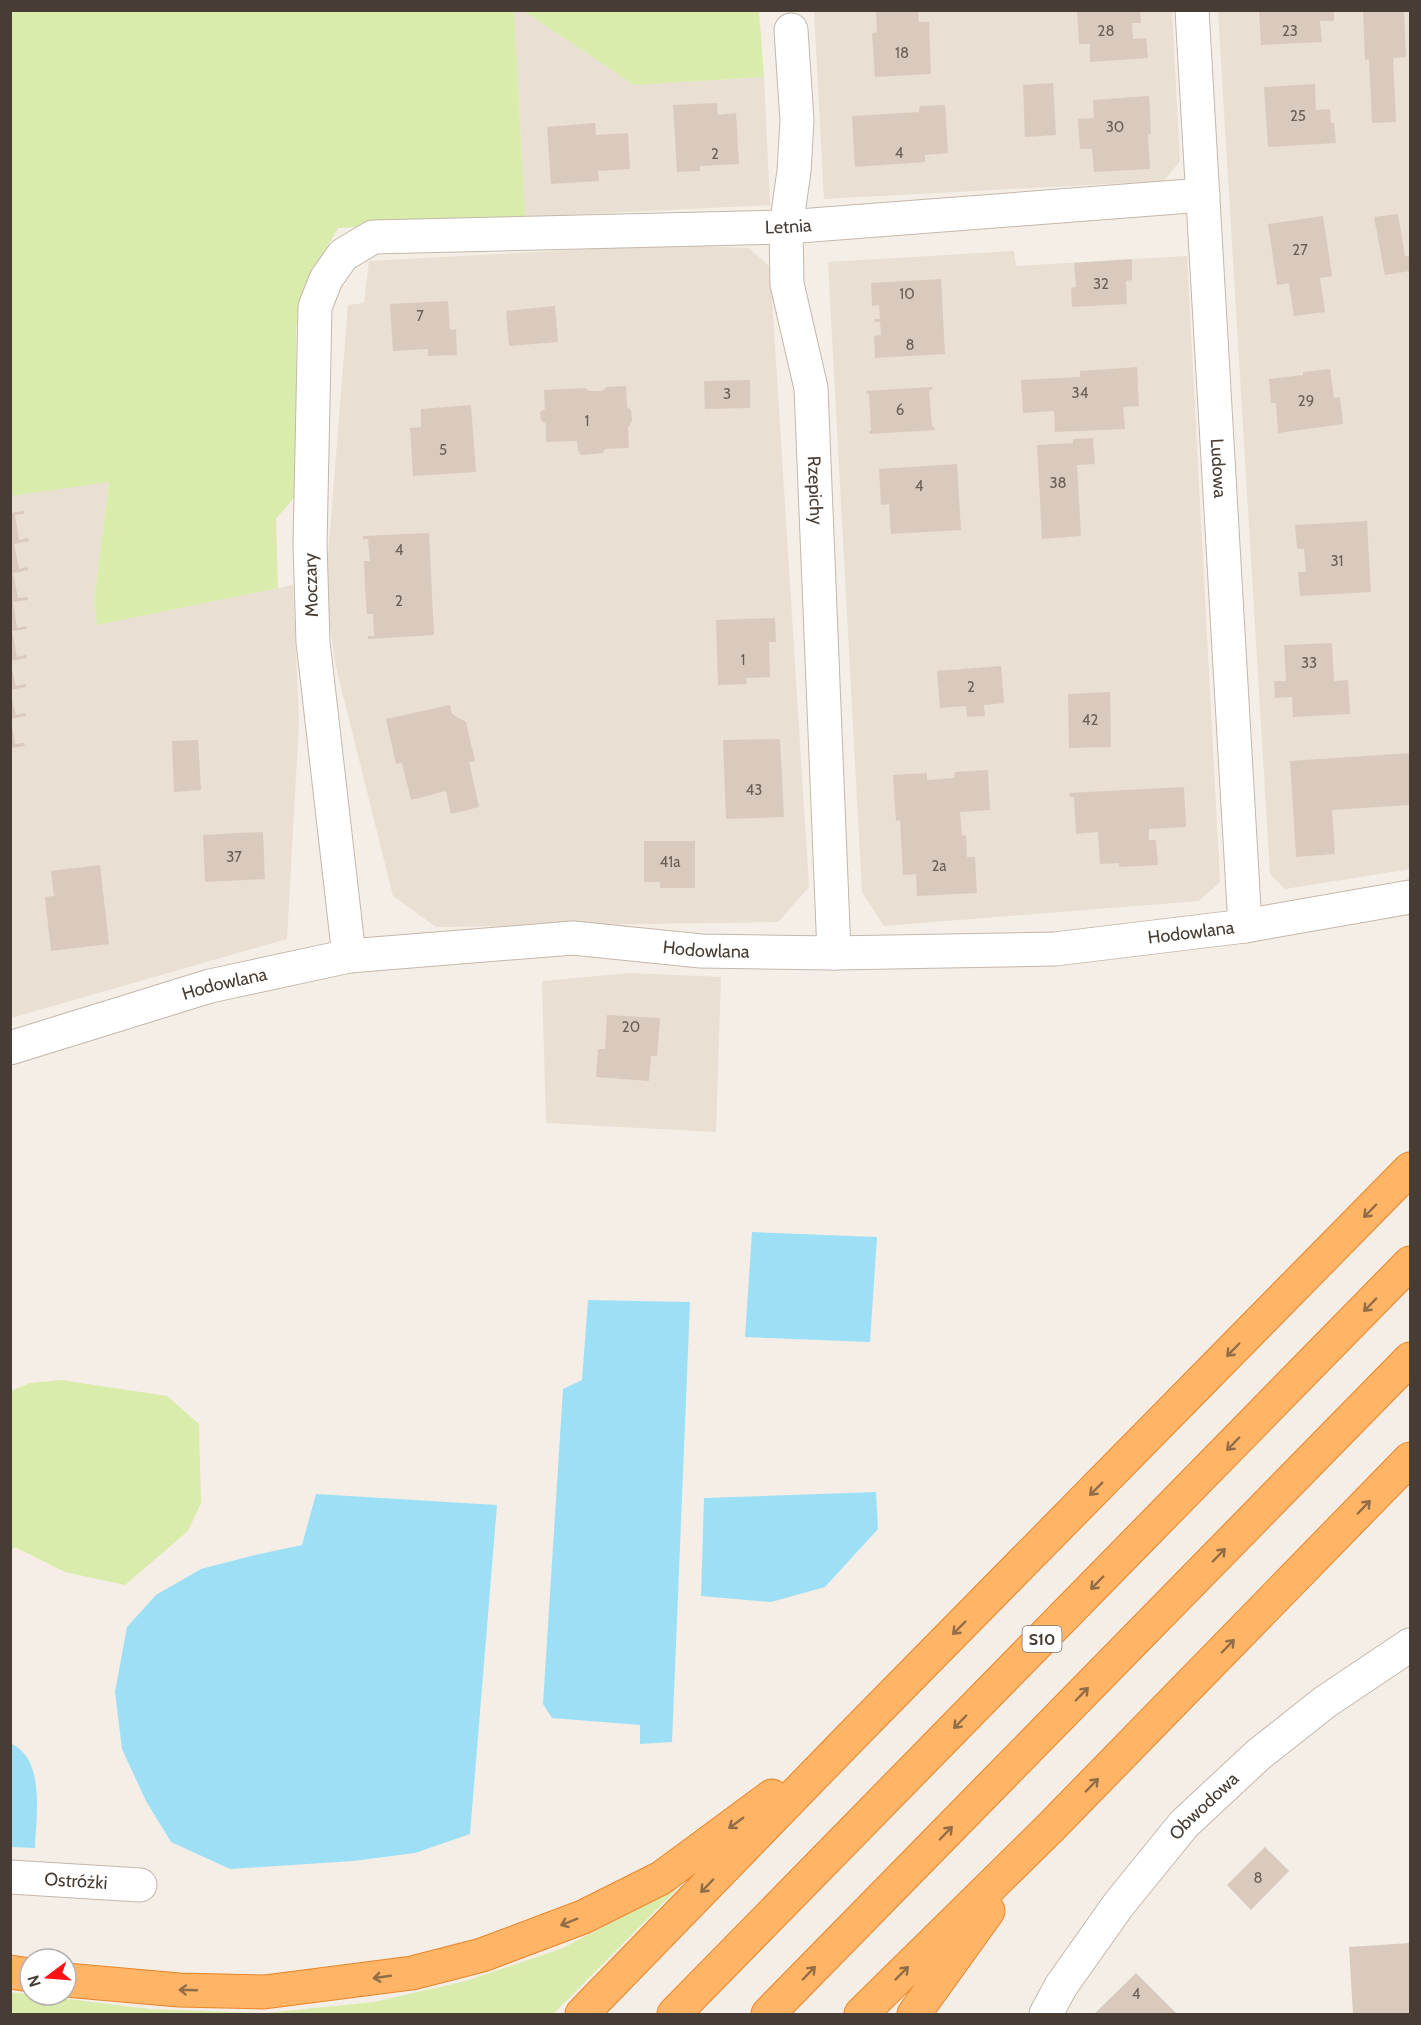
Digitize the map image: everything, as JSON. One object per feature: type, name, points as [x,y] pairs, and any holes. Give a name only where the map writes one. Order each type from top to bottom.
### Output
[{"type":"highway","points":[[582,2014],[1410,1169]]},
{"type":"highway","name":"S10","points":[[674,2014],[1410,1263]]},
{"type":"highway","points":[[768,2014],[1410,1359]]},
{"type":"highway","points":[[861,2014],[1051,1827],[1410,1459]]},
{"type":"highway","points":[[78,1981],[179,1990],[264,1992],[412,1972],[482,1955],[583,1917],[661,1878],[850,1738]]},
{"type":"highway","points":[[914,2014],[1051,1827]]},
{"type":"street","name":"Ludowa","points":[[1192,10],[1245,926]]},
{"type":"street","name":"Rzepichy","points":[[791,30],[797,121],[794,171],[786,227],[787,284],[811,388],[834,953]]},
{"type":"street","name":"Letnia","points":[[373,237],[786,227],[1203,195]]},
{"type":"street","name":"Moczary","points":[[349,956],[313,642],[310,544],[315,307],[326,279],[343,255],[373,237]]},
{"type":"street","name":"Hodowlana","points":[[10,1048],[210,986],[349,956],[573,938],[701,951],[834,953],[1055,949],[1245,926],[1410,897]]},
{"type":"street","name":"Obwodowa","points":[[1046,2014],[1061,1986],[1119,1904],[1184,1824],[1258,1755],[1325,1702],[1410,1645]]},
{"type":"street","name":"Ostróżki","points":[[10,1877],[140,1885]]},
{"type":"shaded area","points":[[514,11],[524,11],[634,85],[764,77],[770,205],[525,217]]},
{"type":"shaded area","points":[[814,11],[1172,11],[1180,161],[1164,181],[824,199]]},
{"type":"shaded area","points":[[1218,11],[1410,11],[1410,869],[1285,889],[1270,874]]},
{"type":"shaded area","points":[[670,245],[749,248],[770,267],[809,887],[778,922],[436,927],[393,896],[336,667],[325,594],[348,305],[364,303],[369,261]]},
{"type":"shaded area","points":[[1014,251],[1016,266],[1187,256],[1220,882],[1199,901],[884,926],[862,892],[828,262]]},
{"type":"shaded area","points":[[109,481],[94,601],[97,625],[293,585],[299,721],[287,939],[11,1018],[11,496]]},
{"type":"shaded area","points":[[630,973],[721,977],[716,1132],[546,1123],[542,981]]},
{"type":"green space","points":[[11,11],[514,11],[525,217],[338,228],[305,284],[296,328],[297,494],[276,519],[278,588],[97,625],[94,601],[109,482],[11,496]]},
{"type":"green space","points":[[524,11],[759,11],[764,77],[634,85]]},
{"type":"green space","points":[[61,1380],[167,1396],[199,1424],[201,1503],[188,1531],[125,1585],[65,1572],[15,1547],[11,1550],[11,1391],[30,1383]]},
{"type":"green space","points":[[680,1886],[553,2014],[11,2014],[10,1992],[18,1993],[18,2007],[78,2007],[78,2000],[149,2009],[266,2013],[374,2002],[466,1981],[563,1948]]},
{"type":"water","points":[[752,1232],[877,1237],[870,1342],[745,1337]]},
{"type":"water","points":[[588,1300],[690,1302],[672,1742],[640,1744],[640,1725],[552,1718],[543,1704],[563,1389],[582,1380]]},
{"type":"water","points":[[876,1492],[878,1529],[825,1587],[771,1602],[701,1596],[704,1498]]},
{"type":"water","points":[[316,1494],[497,1505],[470,1834],[415,1853],[353,1861],[230,1869],[171,1842],[146,1801],[122,1749],[115,1692],[127,1627],[156,1595],[201,1569],[302,1545]]},
{"type":"water","points":[[10,1743],[29,1761],[34,1774],[37,1805],[35,1848],[11,1847]]},
{"type":"building","points":[[876,10],[918,10],[919,22],[929,22],[931,74],[875,77],[872,33],[877,32]]},
{"type":"building","points":[[1077,10],[1140,10],[1141,23],[1132,23],[1133,39],[1146,38],[1148,58],[1090,62],[1090,44],[1079,44]]},
{"type":"building","points":[[1259,10],[1334,10],[1334,21],[1320,21],[1322,42],[1261,45]]},
{"type":"building","points":[[1363,10],[1404,10],[1406,57],[1393,58],[1396,122],[1372,123],[1369,59],[1365,60]]},
{"type":"building","points":[[1053,83],[1056,135],[1025,137],[1023,85]]},
{"type":"building","points":[[1315,84],[1316,110],[1330,109],[1336,143],[1268,147],[1264,87]]},
{"type":"building","points":[[1149,96],[1150,169],[1094,172],[1092,149],[1080,149],[1078,119],[1094,118],[1093,100]]},
{"type":"building","points":[[717,103],[718,115],[736,113],[739,164],[700,166],[700,171],[677,172],[673,105]]},
{"type":"building","points":[[945,105],[948,153],[925,155],[925,162],[855,167],[852,116],[919,112],[920,106]]},
{"type":"building","points":[[595,123],[596,135],[628,133],[630,169],[598,171],[599,181],[551,184],[547,127]]},
{"type":"building","points":[[1398,214],[1405,256],[1410,256],[1410,271],[1385,275],[1374,217]]},
{"type":"building","points":[[1323,216],[1332,276],[1320,278],[1325,312],[1294,316],[1289,283],[1277,285],[1268,224]]},
{"type":"building","points":[[1132,259],[1132,280],[1126,281],[1127,304],[1072,307],[1071,288],[1076,287],[1074,263]]},
{"type":"building","points":[[941,279],[945,354],[875,358],[874,336],[881,335],[880,322],[875,322],[874,319],[880,319],[879,305],[872,306],[871,283]]},
{"type":"building","points":[[448,301],[450,330],[456,329],[457,355],[428,356],[428,349],[393,351],[390,304]]},
{"type":"building","points":[[555,306],[558,342],[509,346],[506,311]]},
{"type":"building","points":[[1137,367],[1139,406],[1123,407],[1125,429],[1055,432],[1054,411],[1023,413],[1021,380],[1080,377],[1080,371]]},
{"type":"building","points":[[1330,369],[1334,398],[1340,397],[1343,424],[1278,433],[1276,403],[1271,403],[1269,379]]},
{"type":"building","points":[[750,380],[750,408],[705,409],[704,381]]},
{"type":"building","points":[[626,386],[627,407],[631,410],[632,421],[628,428],[629,448],[605,449],[603,453],[581,455],[577,441],[546,442],[546,424],[541,420],[540,412],[545,409],[544,390],[585,388],[589,391],[602,391],[607,387]]},
{"type":"building","points":[[932,387],[932,390],[929,390],[932,427],[935,430],[869,434],[871,431],[869,394],[866,391]]},
{"type":"building","points":[[471,405],[476,472],[413,476],[410,428],[421,427],[421,409]]},
{"type":"building","points":[[1093,438],[1095,464],[1077,465],[1081,536],[1042,539],[1037,445],[1073,443],[1073,439]]},
{"type":"building","points":[[957,464],[961,530],[891,534],[889,504],[881,505],[879,469]]},
{"type":"building","points":[[24,511],[24,514],[15,515],[19,540],[28,538],[29,541],[14,544],[19,569],[28,567],[28,570],[13,573],[18,598],[27,597],[28,600],[13,602],[17,628],[27,626],[27,629],[12,631],[17,657],[26,655],[27,658],[10,661],[10,513]]},
{"type":"building","points":[[1367,521],[1371,592],[1300,596],[1298,572],[1306,572],[1304,549],[1297,549],[1295,525]]},
{"type":"building","points":[[429,533],[434,635],[368,639],[368,636],[374,636],[373,614],[367,614],[364,561],[370,561],[368,539],[363,539],[363,536]]},
{"type":"building","points":[[775,618],[776,642],[769,642],[770,677],[746,678],[747,684],[718,685],[716,620]]},
{"type":"building","points":[[1332,643],[1334,681],[1348,680],[1350,714],[1293,717],[1292,697],[1275,698],[1274,681],[1286,681],[1284,645]]},
{"type":"building","points":[[10,661],[16,686],[26,684],[26,687],[10,690]]},
{"type":"building","points":[[1001,666],[1004,703],[984,705],[985,716],[967,717],[966,706],[940,708],[937,671]]},
{"type":"building","points":[[1110,692],[1111,747],[1069,748],[1068,694]]},
{"type":"building","points":[[10,693],[16,715],[25,713],[26,716],[10,719]]},
{"type":"building","points":[[450,705],[452,714],[466,722],[475,761],[469,762],[479,807],[451,814],[446,791],[411,800],[402,763],[396,764],[386,719]]},
{"type":"building","points":[[12,725],[15,744],[24,743],[25,746],[10,748]]},
{"type":"building","points":[[780,739],[784,817],[726,819],[723,740]]},
{"type":"building","points":[[198,740],[201,790],[174,792],[172,741]]},
{"type":"building","points":[[1410,753],[1410,805],[1332,810],[1335,854],[1296,857],[1290,761]]},
{"type":"building","points":[[988,770],[990,810],[960,812],[962,836],[966,835],[967,857],[975,857],[977,893],[917,896],[916,874],[903,875],[900,820],[896,821],[893,775],[927,773],[927,780],[954,778],[955,772]]},
{"type":"building","points":[[1184,787],[1186,827],[1149,829],[1149,840],[1156,840],[1158,865],[1119,867],[1119,863],[1100,864],[1098,832],[1076,834],[1074,797],[1070,797],[1069,793]]},
{"type":"building","points":[[263,832],[265,879],[205,882],[203,835]]},
{"type":"building","points":[[644,841],[695,841],[695,888],[660,888],[660,882],[644,882]]},
{"type":"building","points":[[100,865],[109,944],[51,951],[45,897],[54,896],[51,871]]},
{"type":"building","points":[[607,1015],[660,1018],[657,1056],[651,1056],[649,1081],[596,1077],[598,1049],[605,1049]]},
{"type":"building","points":[[1265,1847],[1289,1871],[1251,1910],[1227,1885]]},
{"type":"building","points":[[1410,1943],[1410,2014],[1353,2014],[1349,1947]]},
{"type":"building","points":[[1136,1973],[1177,2014],[1094,2014]]}]
